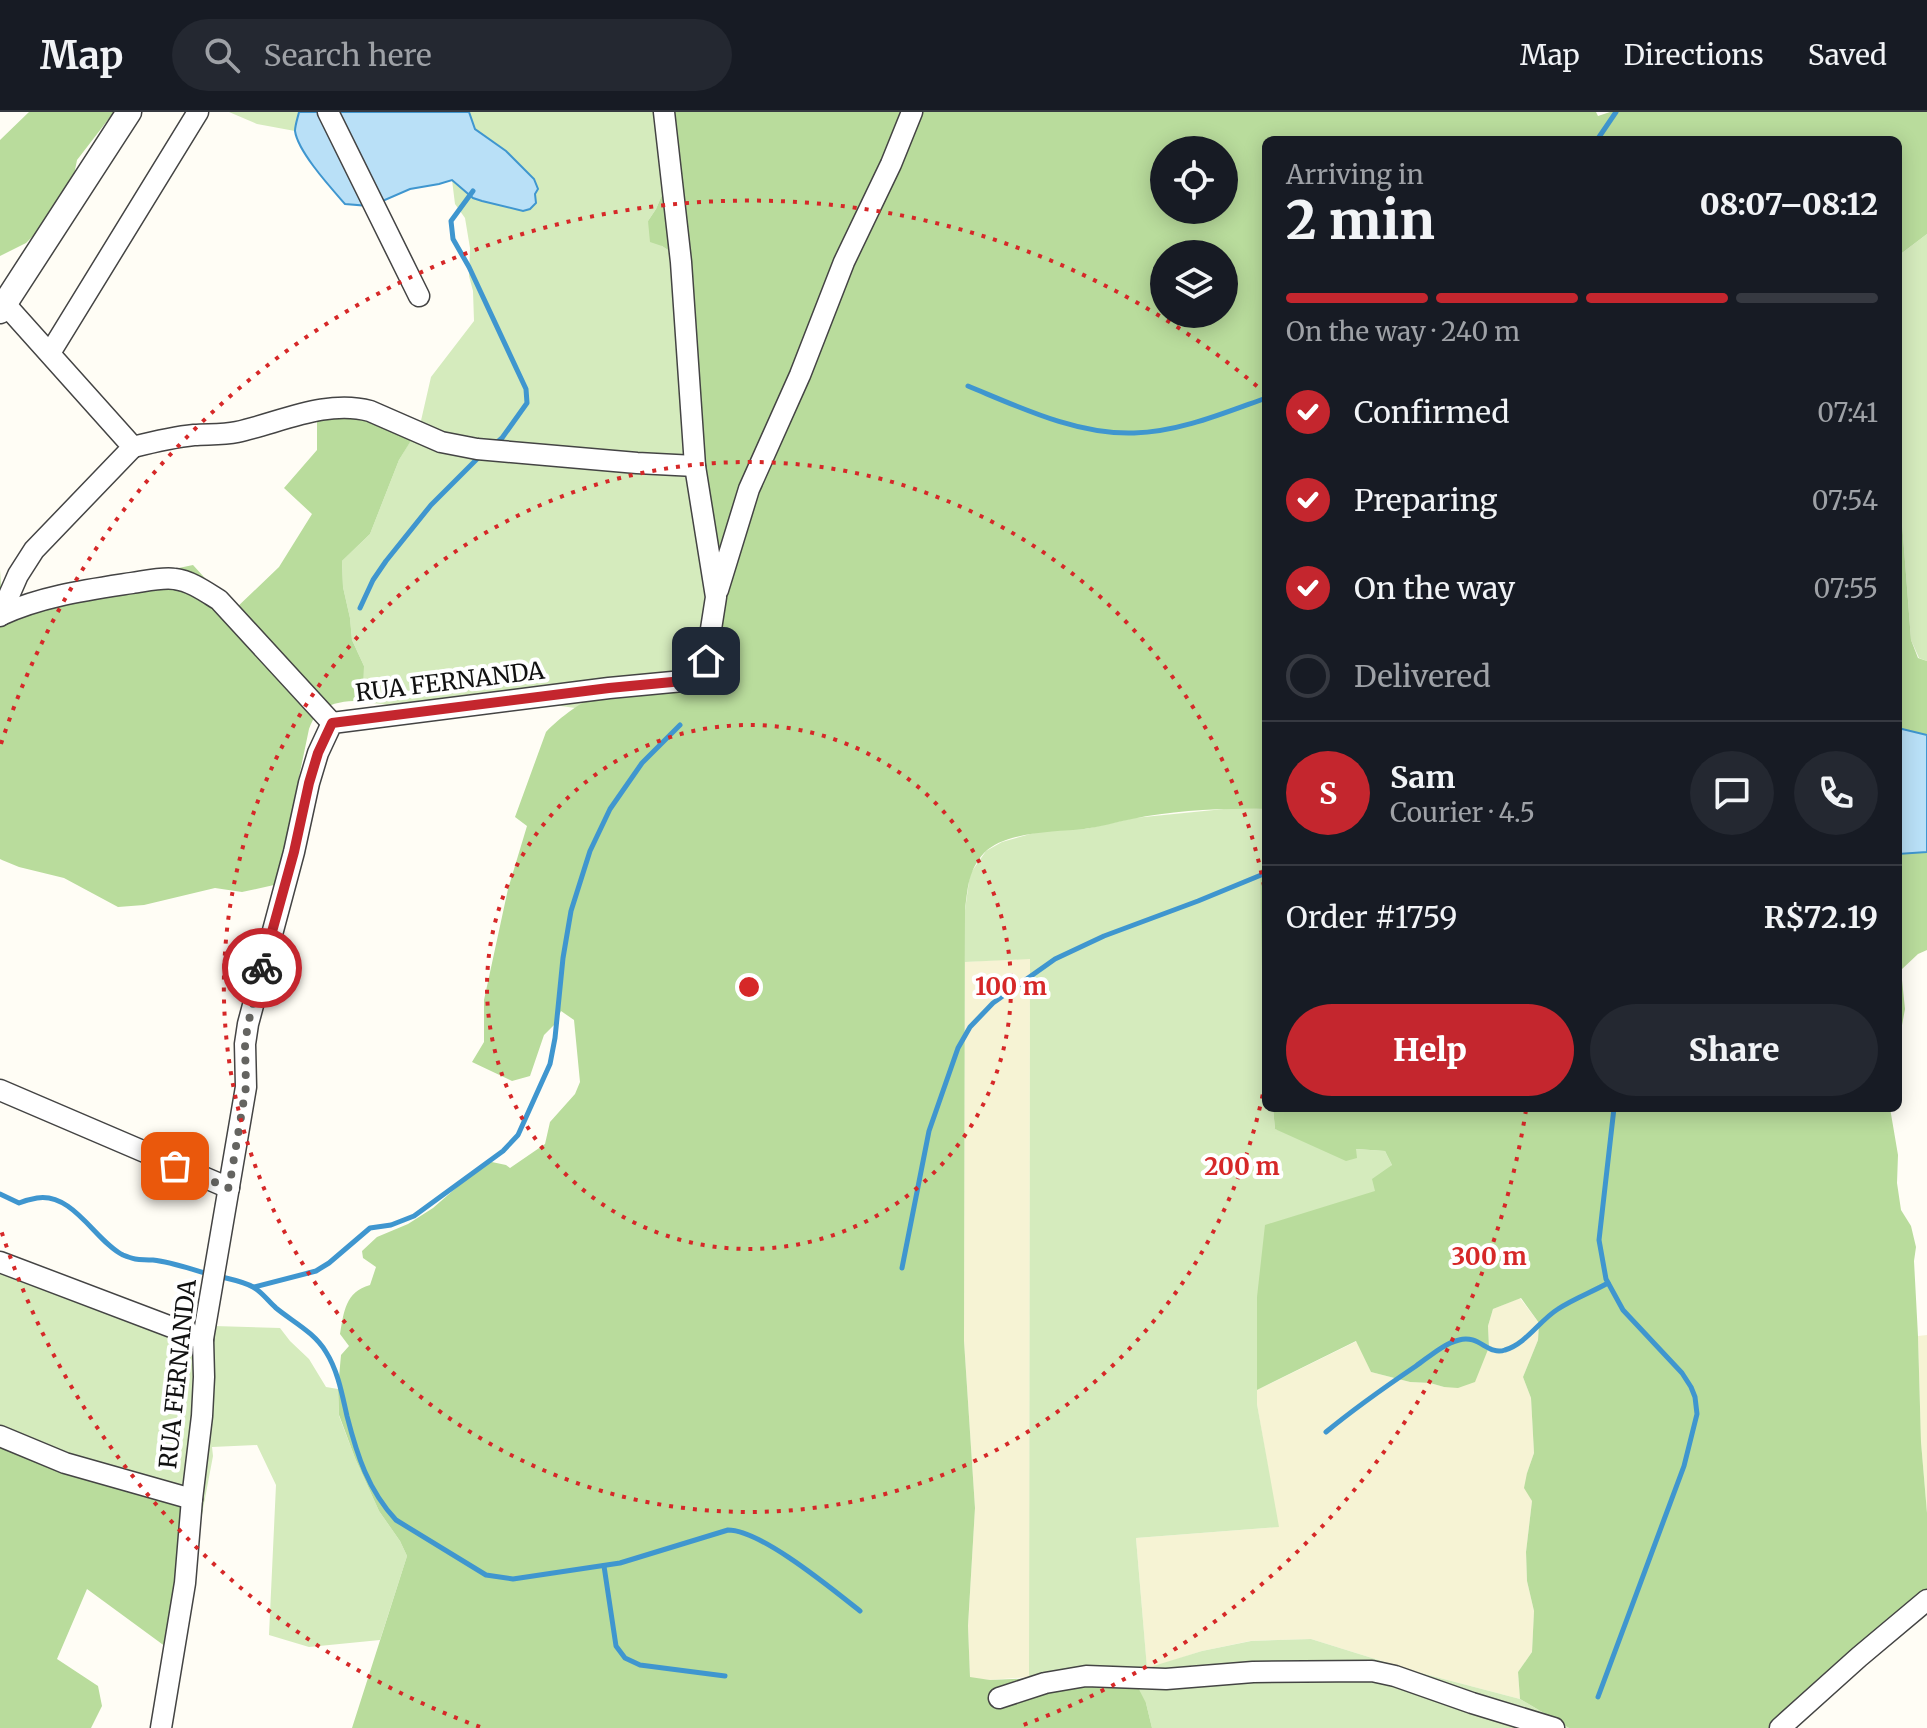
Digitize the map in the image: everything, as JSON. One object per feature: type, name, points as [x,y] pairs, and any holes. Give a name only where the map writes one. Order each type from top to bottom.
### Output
[{"type":"street","points":[[129,112],[2,307],[50,353],[133,447]]},
{"type":"street","points":[[50,353],[198,112]]},
{"type":"street","points":[[328,112],[419,296]]},
{"type":"street","points":[[664,112],[681,262],[695,466],[716,597]]},
{"type":"street","points":[[716,597],[749,489],[800,375],[844,262],[912,112]]},
{"type":"street","points":[[0,615],[18,575],[34,550],[133,447],[193,435],[235,432],[289,416],[357,408],[441,442],[477,449],[695,466]]},
{"type":"street","points":[[0,615],[24,604],[82,590],[175,579],[197,586],[219,600],[332,723]]},
{"type":"street","name":"RUA FERNANDA","points":[[161,1728],[185,1583],[202,1416],[203,1339],[246,1087],[248,1024],[309,783],[332,723],[690,679],[703,669],[716,597]]},
{"type":"street","points":[[0,1090],[229,1188]]},
{"type":"street","points":[[0,1262],[203,1339]]},
{"type":"street","points":[[0,1436],[65,1463],[192,1499]]},
{"type":"street","points":[[1780,1728],[1927,1600]]},
{"type":"street","points":[[999,1698],[1045,1683],[1086,1676],[1166,1679],[1253,1672],[1372,1671],[1554,1728]]},
{"type":"shaded area","points":[[1030,958],[1029,1677],[990,1680],[970,1678],[968,1626],[975,1508],[964,1341],[965,962]]},
{"type":"shaded area","points":[[1520,1298],[1539,1323],[1538,1340],[1523,1377],[1531,1398],[1534,1453],[1527,1473],[1532,1501],[1526,1552],[1527,1581],[1534,1611],[1532,1652],[1518,1672],[1520,1699],[1417,1672],[1311,1639],[1250,1641],[1202,1651],[1147,1669],[1136,1538],[1278,1527],[1257,1390],[1357,1341],[1371,1372],[1444,1387],[1489,1347],[1488,1326],[1493,1309]]},
{"type":"shaded area","points":[[1927,1335],[1927,1513],[1918,1336]]},
{"type":"green space","points":[[29,112],[114,112],[77,160],[73,180],[53,216],[26,243],[0,256],[0,140]]},
{"type":"green space","points":[[229,112],[299,112],[295,131],[257,124]]},
{"type":"green space","points":[[469,112],[655,112],[665,188],[648,221],[662,246],[680,258],[724,605],[712,686],[602,694],[575,708],[533,702],[399,706],[363,702],[364,666],[352,640],[342,561],[370,534],[399,460],[420,425],[431,377],[474,321],[469,276],[470,248],[465,218],[455,204],[452,180],[477,198],[495,203],[534,179],[506,151],[475,129]]},
{"type":"green space","points":[[655,112],[1596,112],[1598,116],[1610,112],[1927,112],[1927,234],[1902,253],[1902,136],[1262,136],[1262,809],[1165,814],[1005,840],[984,853],[975,866],[965,910],[964,1341],[975,1508],[968,1626],[970,1677],[990,1680],[1131,1674],[1146,1703],[1152,1728],[352,1728],[407,1556],[379,1511],[339,1415],[341,1355],[349,1346],[340,1334],[345,1311],[355,1293],[370,1285],[376,1267],[363,1258],[362,1251],[377,1237],[408,1224],[433,1208],[487,1161],[510,1168],[545,1144],[550,1122],[575,1094],[580,1082],[574,1020],[561,1011],[555,1024],[544,1035],[530,1076],[512,1081],[472,1062],[484,1042],[484,1000],[508,889],[527,826],[515,817],[546,732],[573,709],[604,694],[712,685],[716,666],[724,600],[708,534],[680,258],[650,242],[648,221],[665,188]]},
{"type":"green space","points":[[1927,234],[1927,661],[1919,658],[1911,640],[1902,522],[1902,253]]},
{"type":"green space","points":[[362,406],[412,439],[399,460],[370,534],[342,561],[352,640],[364,666],[363,702],[346,701],[328,706],[317,714],[309,729],[285,844],[290,866],[286,878],[274,885],[242,892],[215,888],[144,905],[118,907],[64,878],[0,859],[0,570],[2,605],[193,565],[234,610],[279,567],[312,514],[284,488],[317,450],[317,408]]},
{"type":"green space","points":[[1902,522],[1911,640],[1918,658],[1927,661],[1927,735],[1902,729]]},
{"type":"green space","points":[[1234,808],[1262,809],[1262,1112],[1273,1112],[1275,1129],[1355,1149],[1385,1151],[1392,1165],[1376,1191],[1257,1297],[1257,1404],[1279,1527],[1136,1538],[1147,1668],[1202,1651],[1251,1641],[1311,1639],[1417,1672],[1520,1699],[1569,1728],[1152,1728],[1146,1703],[1070,1675],[1029,1677],[1030,959],[965,962],[965,910],[970,874],[986,851],[1002,842],[1041,831],[1085,829],[1134,818]]},
{"type":"green space","points":[[1927,852],[1927,950],[1902,969],[1902,853]]},
{"type":"green space","points":[[1262,868],[1262,970],[1260,871]]},
{"type":"green space","points":[[1902,980],[1905,1009],[1902,1025]]},
{"type":"green space","points":[[1273,1112],[1891,1112],[1898,1155],[1897,1183],[1901,1210],[1911,1226],[1916,1247],[1921,1442],[1927,1513],[1927,1591],[1778,1728],[1569,1728],[1520,1699],[1518,1672],[1532,1652],[1534,1611],[1527,1581],[1526,1552],[1532,1501],[1524,1488],[1534,1453],[1531,1398],[1523,1377],[1538,1340],[1539,1323],[1521,1298],[1493,1309],[1488,1326],[1489,1347],[1475,1382],[1458,1388],[1410,1382],[1371,1372],[1356,1341],[1257,1390],[1257,1297],[1265,1225],[1375,1191],[1372,1179],[1392,1165],[1385,1151],[1356,1149],[1357,1158],[1346,1161],[1275,1129]]},
{"type":"green space","points":[[0,1269],[206,1349],[214,1326],[280,1328],[309,1359],[326,1387],[338,1389],[339,1416],[355,1458],[379,1511],[407,1556],[380,1640],[309,1647],[269,1635],[276,1485],[257,1445],[212,1447],[203,1509],[0,1433]]},
{"type":"green space","points":[[0,1433],[203,1509],[177,1655],[87,1589],[57,1659],[98,1686],[102,1706],[91,1728],[0,1728]]},
{"type":"water","points":[[299,112],[325,112],[370,206],[345,204],[316,169],[297,140],[295,129]]},
{"type":"water","points":[[331,112],[469,112],[475,129],[506,151],[534,179],[538,189],[536,203],[523,211],[482,201],[473,198],[452,180],[410,189],[378,203]]},
{"type":"water","points":[[1902,729],[1927,735],[1927,852],[1902,854]]},
{"type":"waterway","points":[[1600,136],[1616,112]]},
{"type":"waterway","points":[[473,191],[451,221],[453,239],[526,389],[527,403],[494,445]]},
{"type":"waterway","points":[[968,386],[1070,425],[1134,433],[1201,421],[1262,399]]},
{"type":"waterway","points":[[360,608],[386,561],[431,505],[480,456]]},
{"type":"waterway","points":[[254,1287],[316,1271],[370,1228],[391,1225],[414,1216],[503,1151],[518,1135],[550,1064],[571,911],[590,851],[610,809],[642,763],[680,725]]},
{"type":"waterway","points":[[902,1268],[929,1131],[958,1048],[970,1027],[993,1003],[1055,959],[1104,936],[1262,875]]},
{"type":"waterway","points":[[1598,1697],[1684,1466],[1697,1414],[1695,1397],[1682,1373],[1623,1310],[1606,1279],[1599,1240],[1614,1112]]},
{"type":"waterway","points":[[0,1194],[19,1203],[50,1198],[73,1210],[123,1255],[167,1262],[208,1274]]},
{"type":"waterway","points":[[218,1276],[256,1289],[316,1339],[334,1367],[360,1458],[386,1509],[396,1520],[486,1575],[513,1579],[620,1563],[728,1530],[742,1533],[777,1550],[860,1611]]},
{"type":"waterway","points":[[1326,1432],[1447,1344],[1466,1339],[1493,1350],[1513,1347],[1558,1309],[1608,1283]]},
{"type":"waterway","points":[[604,1566],[616,1646],[625,1658],[640,1665],[725,1676]]},
{"type":"way so far","points":[[175,1166],[229,1188],[246,1087],[245,1044],[262,968]]},
{"type":"route","points":[[262,968],[294,852],[309,783],[332,723],[683,681],[697,675],[706,661]]}]
